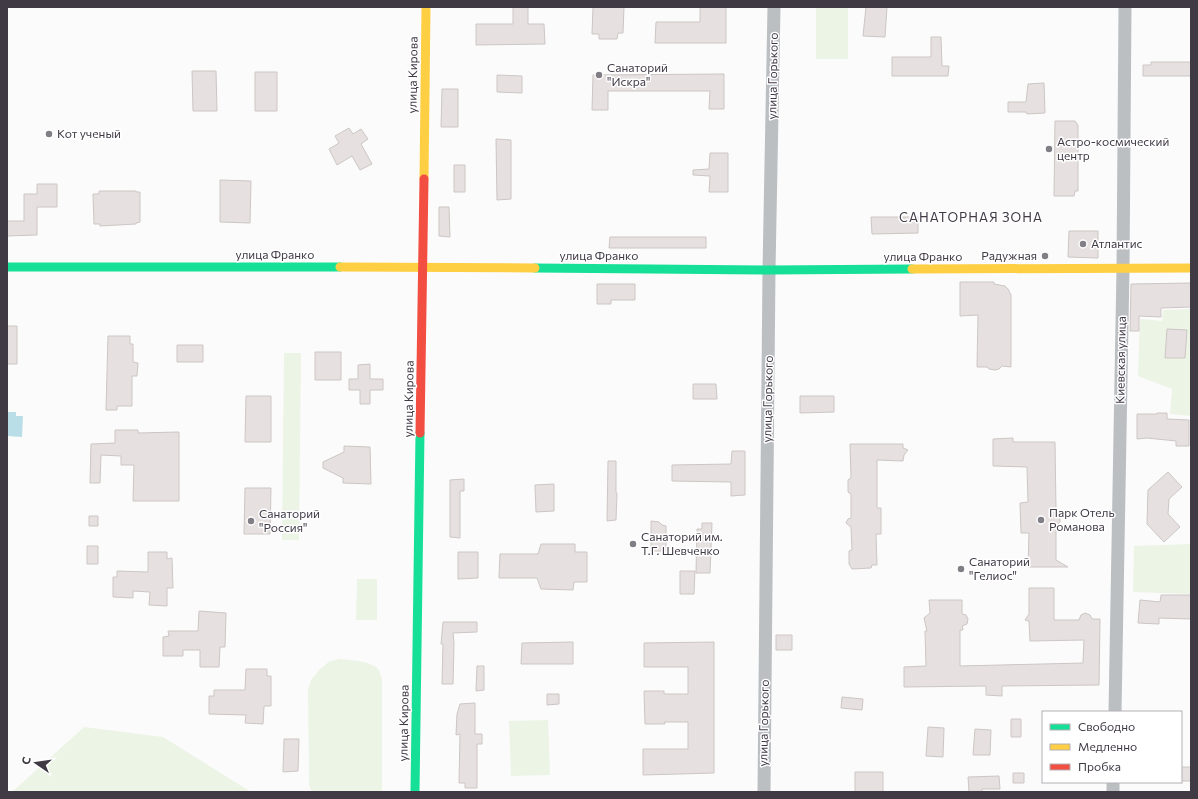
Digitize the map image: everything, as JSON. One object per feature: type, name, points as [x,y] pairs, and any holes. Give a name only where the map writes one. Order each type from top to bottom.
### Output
[{"type":"street","name":"улица Кирова","points":[[415,792],[426,7]]},
{"type":"street","name":"улица Горького","points":[[764,792],[769,270],[774,7]]},
{"type":"street","name":"Киевская улица","points":[[1115,711],[1125,7]]},
{"type":"street","name":"улица Франко","points":[[7,267],[423,267],[769,270],[1191,268]]},
{"type":"shaded area","points":[[816,7],[848,7],[848,59],[816,59]]},
{"type":"shaded area","points":[[1191,309],[1191,416],[1170,414],[1172,389],[1138,376],[1140,319],[1162,321],[1163,310]]},
{"type":"shaded area","points":[[284,353],[301,353],[299,540],[282,540]]},
{"type":"shaded area","points":[[1191,544],[1191,594],[1133,592],[1134,546]]},
{"type":"shaded area","points":[[357,579],[377,579],[377,620],[356,620]]},
{"type":"shaded area","points":[[340,659],[372,665],[379,670],[382,679],[382,792],[312,792],[309,785],[308,689],[311,680],[319,670],[330,661]]},
{"type":"shaded area","points":[[548,720],[550,775],[511,776],[509,721]]},
{"type":"shaded area","points":[[84,727],[163,737],[251,792],[12,792]]},
{"type":"water","points":[[7,412],[16,412],[16,416],[23,416],[22,437],[8,436]]},
{"type":"building","points":[[513,7],[528,7],[528,24],[544,24],[545,44],[476,45],[476,24],[513,24]]},
{"type":"building","points":[[593,7],[624,7],[623,33],[618,33],[617,39],[599,39],[599,34],[592,34]]},
{"type":"building","points":[[700,7],[726,7],[726,43],[655,43],[656,22],[700,22]]},
{"type":"building","points":[[866,7],[887,7],[885,37],[863,36]]},
{"type":"building","points":[[931,37],[941,37],[942,66],[949,66],[948,76],[892,76],[892,57],[931,57]]},
{"type":"building","points":[[1151,62],[1191,62],[1191,76],[1143,76],[1143,65],[1151,65]]},
{"type":"building","points":[[192,71],[216,71],[217,111],[193,111]]},
{"type":"building","points":[[255,72],[277,72],[277,111],[255,111]]},
{"type":"building","points":[[724,74],[724,109],[709,109],[710,91],[608,91],[608,110],[592,110],[593,75]]},
{"type":"building","points":[[497,75],[522,76],[522,93],[497,92]]},
{"type":"building","points":[[1044,83],[1045,113],[1027,114],[1026,112],[1008,112],[1008,102],[1026,102],[1028,84]]},
{"type":"building","points":[[442,89],[458,89],[458,127],[441,127]]},
{"type":"building","points":[[1055,121],[1075,121],[1078,125],[1078,191],[1075,191],[1074,196],[1054,196]]},
{"type":"building","points":[[349,128],[353,134],[361,129],[368,139],[361,144],[372,164],[360,170],[352,156],[337,165],[329,149],[339,143],[335,136]]},
{"type":"building","points":[[496,139],[511,140],[511,199],[497,200]]},
{"type":"building","points":[[710,153],[728,153],[728,192],[709,192],[710,176],[693,175],[693,170],[709,169]]},
{"type":"building","points":[[454,165],[465,165],[465,192],[454,192]]},
{"type":"building","points":[[220,180],[251,181],[250,223],[220,222]]},
{"type":"building","points":[[37,184],[57,184],[57,207],[37,207],[37,235],[7,236],[7,221],[24,221],[24,194],[37,194]]},
{"type":"building","points":[[99,191],[140,192],[140,222],[136,224],[100,226],[100,224],[94,224],[93,194],[99,194]]},
{"type":"building","points":[[439,207],[449,207],[450,237],[439,236]]},
{"type":"building","points":[[871,217],[918,217],[918,233],[872,234]]},
{"type":"building","points":[[1069,231],[1098,231],[1098,258],[1068,257]]},
{"type":"building","points":[[610,237],[706,237],[706,248],[609,248]]},
{"type":"building","points":[[960,282],[994,282],[994,284],[1005,286],[1008,289],[1011,295],[1011,367],[1002,366],[995,370],[987,367],[977,367],[978,315],[960,316]]},
{"type":"building","points":[[1191,283],[1191,307],[1161,308],[1161,317],[1139,316],[1139,331],[1130,331],[1131,284]]},
{"type":"building","points":[[597,284],[635,284],[635,300],[611,300],[611,304],[597,304]]},
{"type":"building","points":[[7,326],[17,326],[17,364],[7,364]]},
{"type":"building","points":[[1167,329],[1187,330],[1185,358],[1165,358]]},
{"type":"building","points":[[108,336],[130,336],[130,344],[133,344],[133,362],[138,363],[137,376],[132,376],[132,406],[117,406],[117,410],[106,410]]},
{"type":"building","points":[[177,345],[203,345],[203,362],[177,362]]},
{"type":"building","points":[[315,352],[341,352],[341,380],[315,380]]},
{"type":"building","points":[[370,364],[370,379],[383,379],[383,390],[370,390],[370,404],[360,404],[360,390],[349,390],[349,379],[358,379],[358,365]]},
{"type":"building","points":[[693,384],[716,384],[717,399],[693,399]]},
{"type":"building","points":[[246,396],[271,396],[271,442],[245,442]]},
{"type":"building","points":[[800,396],[834,396],[834,412],[800,413]]},
{"type":"building","points":[[1167,413],[1167,419],[1189,420],[1189,446],[1176,446],[1176,441],[1147,438],[1137,439],[1137,414]]},
{"type":"building","points":[[115,430],[138,430],[138,433],[179,432],[179,501],[133,501],[134,465],[121,465],[121,456],[101,455],[100,483],[90,483],[91,444],[115,443]]},
{"type":"building","points":[[1013,438],[1013,442],[1055,442],[1056,510],[1060,515],[1060,522],[1056,526],[1056,560],[1068,567],[1028,567],[1029,533],[1021,533],[1020,503],[1028,502],[1027,467],[993,466],[993,439]]},
{"type":"building","points":[[850,444],[903,444],[903,448],[908,450],[904,455],[903,461],[877,460],[877,508],[881,508],[881,534],[876,534],[877,565],[872,565],[871,568],[852,569],[849,564],[849,551],[852,550],[851,527],[846,523],[848,519],[851,518],[851,494],[848,492],[848,480],[851,478]]},
{"type":"building","points":[[344,446],[370,447],[371,484],[343,483],[343,478],[323,468],[323,462],[344,452]]},
{"type":"building","points":[[732,451],[745,451],[745,495],[731,496],[731,482],[672,481],[672,465],[731,464]]},
{"type":"building","points":[[608,461],[616,461],[617,494],[616,520],[607,521]]},
{"type":"building","points":[[1168,472],[1182,487],[1169,499],[1168,514],[1180,527],[1164,542],[1147,524],[1148,490]]},
{"type":"building","points":[[464,479],[464,491],[460,491],[460,538],[450,537],[450,480]]},
{"type":"building","points":[[554,484],[554,511],[536,512],[535,485]]},
{"type":"building","points":[[245,488],[271,488],[270,534],[244,534]]},
{"type":"building","points":[[89,516],[98,516],[98,526],[89,526]]},
{"type":"building","points":[[651,521],[659,522],[666,526],[666,551],[651,551]]},
{"type":"building","points":[[702,523],[712,523],[710,573],[696,573],[697,529],[702,529]]},
{"type":"building","points":[[541,544],[575,544],[575,552],[587,552],[587,582],[574,582],[573,590],[541,589],[537,578],[499,578],[500,554],[538,554]]},
{"type":"building","points":[[87,546],[98,546],[98,564],[87,564]]},
{"type":"building","points":[[148,552],[167,552],[167,559],[172,558],[173,588],[167,588],[167,606],[149,605],[150,592],[133,591],[133,598],[113,597],[113,577],[117,577],[117,571],[148,572]]},
{"type":"building","points":[[458,552],[478,552],[478,578],[458,579]]},
{"type":"building","points":[[680,571],[695,571],[694,594],[680,594]]},
{"type":"building","points":[[1029,588],[1054,588],[1054,620],[1079,620],[1081,615],[1085,613],[1090,615],[1092,619],[1100,619],[1099,685],[1002,686],[1002,696],[986,695],[986,686],[904,687],[904,667],[926,666],[925,631],[927,631],[924,618],[930,613],[929,600],[962,600],[962,614],[966,615],[968,619],[967,624],[962,626],[963,630],[960,630],[960,666],[1083,663],[1084,640],[1030,641],[1029,621],[1025,620],[1029,614]]},
{"type":"building","points":[[1161,595],[1191,595],[1191,619],[1159,618],[1159,624],[1138,623],[1140,600],[1160,602]]},
{"type":"building","points":[[199,611],[226,613],[225,647],[220,647],[219,667],[200,667],[200,650],[183,650],[183,656],[163,656],[163,637],[169,636],[168,631],[198,631]]},
{"type":"building","points":[[443,622],[477,622],[477,632],[453,633],[453,684],[442,684],[443,644],[441,644]]},
{"type":"building","points":[[776,635],[792,635],[792,650],[776,650]]},
{"type":"building","points":[[573,642],[573,664],[521,664],[522,643]]},
{"type":"building","points":[[714,642],[714,773],[643,775],[643,749],[688,749],[688,722],[645,724],[644,691],[664,691],[664,694],[688,694],[688,667],[644,667],[644,643]]},
{"type":"building","points":[[477,666],[484,666],[484,690],[476,691]]},
{"type":"building","points":[[246,669],[267,669],[267,676],[271,676],[271,706],[264,706],[263,724],[245,723],[246,715],[209,714],[209,696],[214,696],[214,690],[245,690]]},
{"type":"building","points":[[547,694],[559,694],[559,704],[547,705]]},
{"type":"building","points":[[842,697],[863,699],[862,710],[841,708]]},
{"type":"building","points":[[475,703],[475,734],[482,734],[482,744],[477,744],[477,788],[465,788],[465,783],[459,783],[460,734],[456,735],[457,714],[460,704]]},
{"type":"building","points":[[1011,719],[1021,719],[1021,737],[1011,737]]},
{"type":"building","points":[[928,727],[944,728],[943,757],[926,756]]},
{"type":"building","points":[[975,729],[991,730],[990,755],[973,755]]},
{"type":"building","points":[[284,739],[299,739],[298,771],[283,772]]},
{"type":"building","points":[[1182,767],[1191,767],[1191,781],[1182,781]]},
{"type":"building","points":[[855,772],[883,772],[883,792],[855,792]]},
{"type":"building","points":[[1013,773],[1024,773],[1024,783],[1013,783]]},
{"type":"building","points":[[999,776],[1000,789],[982,789],[982,792],[969,792],[968,777]]},
{"type":"traffic: fast","points":[[7,267],[340,267]]},
{"type":"traffic: fast","points":[[535,268],[769,270],[912,269]]},
{"type":"traffic: fast","points":[[415,792],[420,433]]},
{"type":"traffic: slow","points":[[424,179],[426,7]]},
{"type":"traffic: slow","points":[[340,267],[535,268]]},
{"type":"traffic: slow","points":[[912,269],[1191,268]]},
{"type":"traffic: jam","points":[[420,433],[424,179]]},
{"type":"place","name":"Санаторий \"Искра\"","points":[[599,75]]},
{"type":"place","name":"Кот ученый","points":[[49,134]]},
{"type":"place","name":"Астро-космический центр","points":[[1049,149]]},
{"type":"place","name":"Атлантис","points":[[1083,244]]},
{"type":"place","name":"Радужная","points":[[1045,256]]},
{"type":"place","name":"Парк Отель Романова","points":[[1041,520]]},
{"type":"place","name":"Санаторий \"Россия\"","points":[[251,521]]},
{"type":"place","name":"Санаторий им. Т.Г. Шевченко","points":[[633,544]]},
{"type":"place","name":"Санаторий \"Гелиос\"","points":[[961,569]]},
{"type":"district","name":"САНАТОРНАЯ ЗОНА","points":[[971,217]]}]
